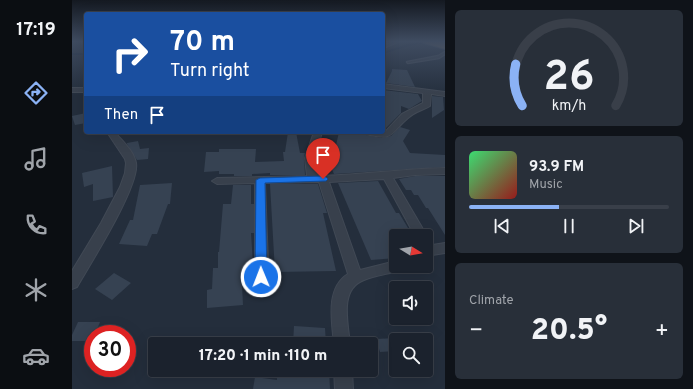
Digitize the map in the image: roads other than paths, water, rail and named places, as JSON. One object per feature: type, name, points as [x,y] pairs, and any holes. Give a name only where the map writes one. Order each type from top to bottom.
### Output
[{"type":"street","points":[[385,86],[445,94]]},
{"type":"street","points":[[72,90],[84,90]]},
{"type":"street","points":[[375,134],[386,138],[408,114],[427,104],[428,96],[426,91]]},
{"type":"street","points":[[72,283],[117,203],[131,170],[128,156],[112,134]]},
{"type":"street","points":[[317,134],[310,158],[356,277]]},
{"type":"street","points":[[217,181],[387,176],[415,172],[445,171]]},
{"type":"street","points":[[387,176],[417,229]]},
{"type":"street","points":[[260,180],[262,291]]},
{"type":"street","points":[[433,249],[445,248]]},
{"type":"street","points":[[342,337],[339,302],[342,289],[349,280],[389,268]]},
{"type":"street","points":[[343,377],[344,389]]},
{"type":"lane","points":[[408,62],[426,59]]}]
